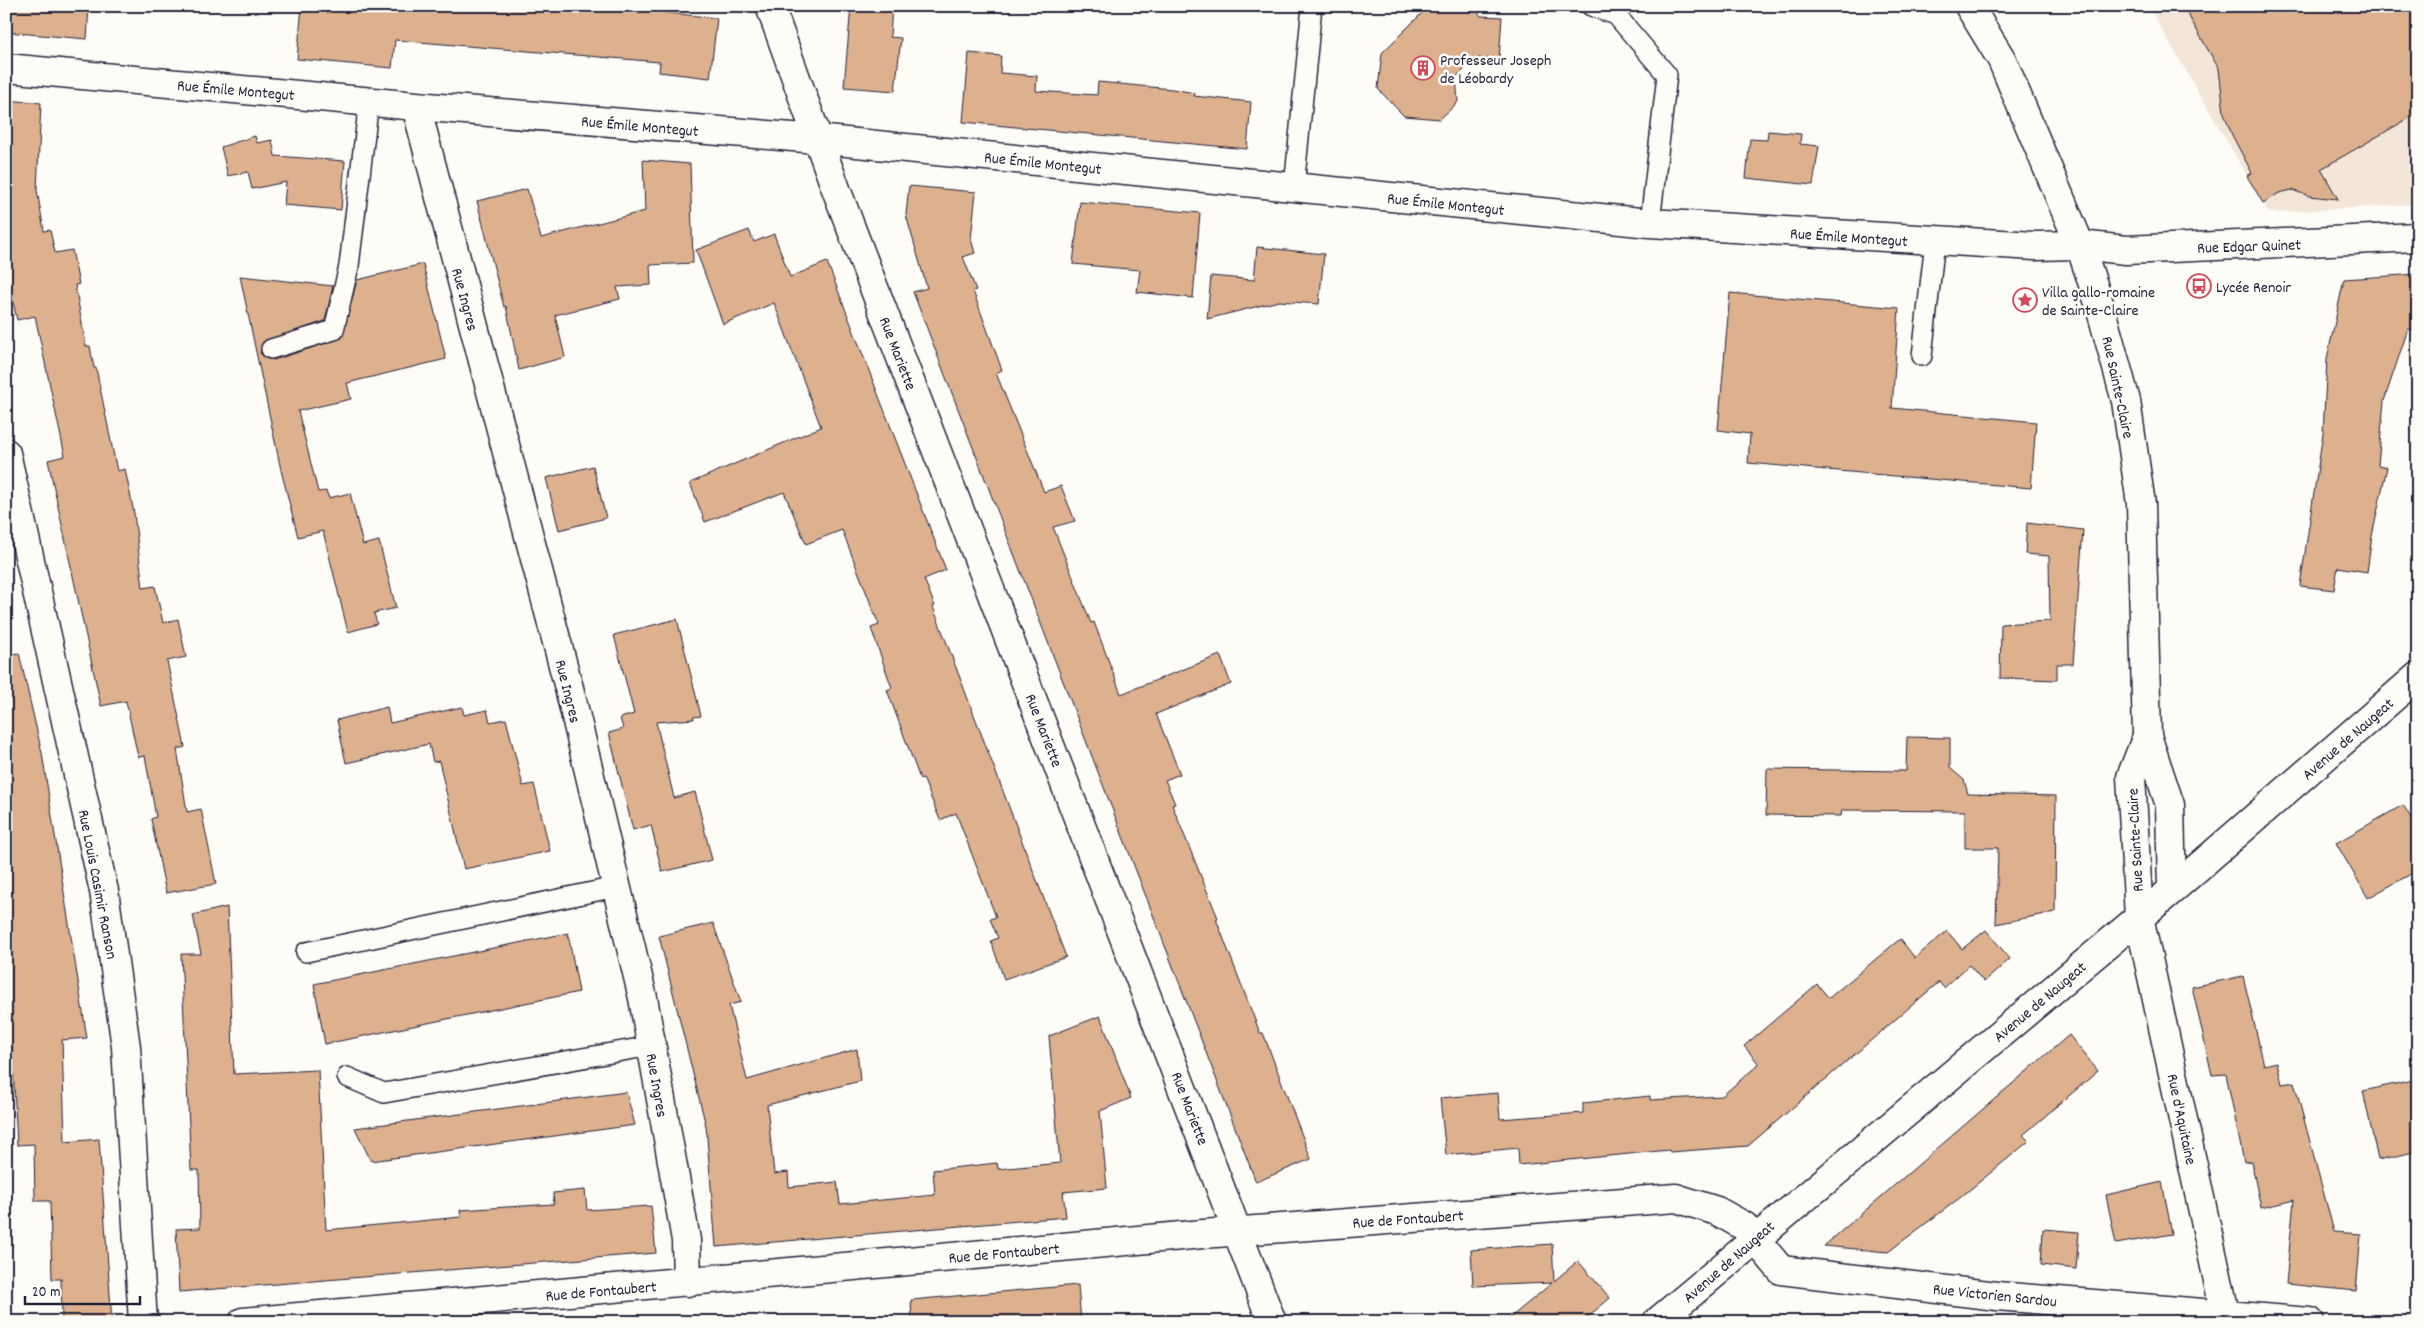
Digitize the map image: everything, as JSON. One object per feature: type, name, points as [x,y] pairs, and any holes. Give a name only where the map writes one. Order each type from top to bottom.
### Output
[{"type":"street","name":"Rue Mariette","points":[[770,6],[817,139],[1239,1231],[1272,1322]]},
{"type":"street","name":"Rue Sainte-Claire","points":[[1969,6],[2002,60],[2080,246],[2104,320],[2126,401],[2141,504],[2147,736],[2170,806],[2172,890]]},
{"type":"street","name":"Rue Émile Montegut","points":[[6,68],[416,106],[817,139],[1650,223],[1935,241],[2035,246],[2080,246]]},
{"type":"street","name":"Rue Ingres","points":[[416,106],[570,692],[643,998],[686,1240],[687,1282]]},
{"type":"street","name":"Rue Edgar Quinet","points":[[2080,246],[2126,250],[2418,237]]},
{"type":"street","name":"Rue Louis Casimir Ranson","points":[[6,453],[104,891],[126,1047],[143,1322]]},
{"type":"street","name":"Avenue de Naugeat","points":[[1657,1322],[2172,890],[2418,676]]},
{"type":"street","name":"Rue Sainte-Claire","points":[[2139,917],[2131,777],[2147,736]]},
{"type":"street","name":"Rue d'Aquitaine","points":[[2139,917],[2226,1318]]},
{"type":"street","name":"Rue de Fontaubert","points":[[243,1322],[1239,1231],[1676,1198],[1717,1211],[1744,1226],[1755,1238]]},
{"type":"street","name":"Rue Victorien Sardou","points":[[1755,1238],[1781,1270],[1997,1296],[2226,1318],[2310,1322]]},
{"type":"lane","points":[[1294,188],[1312,6]]},
{"type":"lane","points":[[1591,6],[1616,15],[1667,75],[1650,223]]},
{"type":"lane","points":[[271,349],[334,330],[349,266],[369,101]]},
{"type":"lane","points":[[1922,356],[1935,241]]},
{"type":"lane","points":[[306,952],[616,887]]},
{"type":"lane","points":[[346,1077],[384,1094],[652,1046]]},
{"type":"shaded area","points":[[2148,6],[2418,6],[2418,204],[2269,213]]},
{"type":"building","points":[[6,6],[89,6],[87,39],[6,32]]},
{"type":"building","points":[[302,6],[601,6],[717,18],[710,78],[659,72],[660,62],[395,40],[392,68],[297,59]]},
{"type":"building","points":[[851,6],[892,6],[890,37],[901,38],[895,91],[844,87]]},
{"type":"building","name":"Professeur Joseph de Léobardy","points":[[1429,6],[1473,6],[1481,16],[1502,17],[1499,60],[1477,58],[1456,77],[1458,102],[1440,119],[1404,116],[1378,89],[1382,53]]},
{"type":"building","points":[[2183,6],[2418,6],[2418,113],[2321,169],[2338,199],[2309,196],[2292,190],[2279,193],[2263,203],[2247,176],[2252,173],[2232,135],[2224,113],[2219,69]]},
{"type":"building","points":[[969,53],[1001,56],[1000,73],[1037,76],[1036,91],[1097,95],[1098,82],[1172,89],[1195,93],[1194,96],[1251,102],[1247,149],[963,122]]},
{"type":"building","points":[[6,100],[41,103],[37,190],[44,231],[50,230],[55,253],[72,250],[79,284],[75,285],[86,346],[90,346],[94,368],[96,368],[117,471],[125,469],[134,513],[143,588],[155,586],[163,623],[178,619],[186,657],[167,661],[185,747],[177,749],[187,812],[201,809],[216,884],[166,893],[151,819],[156,817],[145,756],[138,757],[126,701],[101,706],[48,460],[65,456],[35,316],[17,320],[6,270]]},
{"type":"building","points":[[1768,131],[1801,134],[1800,144],[1819,146],[1813,185],[1746,178],[1750,139],[1767,140]]},
{"type":"building","points":[[255,136],[257,143],[272,140],[275,156],[345,161],[341,210],[284,205],[286,182],[252,189],[248,172],[228,176],[221,147]]},
{"type":"building","points":[[643,160],[690,164],[693,263],[650,265],[651,285],[617,287],[620,299],[555,315],[565,357],[519,370],[506,306],[504,307],[477,201],[527,189],[541,238],[645,211]]},
{"type":"building","points":[[909,186],[976,192],[971,239],[975,253],[963,257],[976,290],[973,291],[1002,370],[996,373],[1044,492],[1061,486],[1075,521],[1053,527],[1091,623],[1094,622],[1121,694],[1220,655],[1231,684],[1156,714],[1180,774],[1165,780],[1175,804],[1172,805],[1218,918],[1216,919],[1260,1033],[1263,1033],[1311,1159],[1256,1182],[913,292],[927,288],[906,215]]},
{"type":"building","points":[[1080,202],[1200,213],[1193,298],[1137,292],[1140,270],[1073,264]]},
{"type":"building","points":[[749,230],[754,242],[774,234],[790,277],[827,262],[946,570],[924,579],[1066,957],[1004,979],[991,941],[998,938],[990,919],[996,917],[956,813],[940,820],[923,778],[920,779],[887,690],[892,688],[871,628],[879,625],[842,530],[806,544],[784,492],[705,522],[690,483],[821,427],[774,303],[723,324],[696,250]]},
{"type":"building","points":[[1257,247],[1324,254],[1319,304],[1279,301],[1207,319],[1211,276],[1254,280]]},
{"type":"building","points":[[423,264],[446,359],[347,383],[351,399],[298,411],[318,492],[326,491],[329,498],[350,493],[363,545],[379,541],[396,608],[374,613],[377,624],[348,632],[323,531],[298,537],[281,470],[240,276],[333,286],[325,321],[263,342],[260,353],[264,357],[274,360],[342,338],[357,280]]},
{"type":"building","points":[[2418,274],[2418,331],[2408,329],[2384,401],[2378,465],[2387,467],[2372,536],[2367,572],[2338,567],[2334,590],[2300,586],[2323,433],[2327,359],[2344,279]]},
{"type":"building","points":[[1730,293],[1899,308],[1892,408],[2036,422],[2031,488],[1748,463],[1750,434],[1718,430]]},
{"type":"building","points":[[593,466],[606,518],[559,530],[546,478]]},
{"type":"building","points":[[2027,523],[2083,530],[2073,664],[2057,664],[2057,680],[2000,678],[2001,624],[2050,621],[2049,556],[2025,554]]},
{"type":"building","points":[[677,619],[701,716],[693,717],[694,719],[656,722],[674,798],[695,792],[712,860],[662,872],[651,825],[633,830],[609,733],[623,729],[620,718],[634,714],[614,635]]},
{"type":"building","points":[[19,653],[42,753],[87,1038],[62,1040],[65,1142],[99,1139],[112,1322],[62,1322],[61,1279],[52,1279],[50,1201],[35,1201],[34,1144],[17,1145],[12,1046],[6,1046],[6,655]]},
{"type":"building","points":[[387,707],[390,723],[462,707],[464,715],[487,710],[490,722],[506,719],[523,786],[534,784],[550,851],[464,869],[439,761],[433,762],[429,744],[346,763],[337,720]]},
{"type":"building","points":[[1907,737],[1950,738],[1950,768],[1964,780],[1968,794],[2056,796],[2055,912],[1996,924],[1998,848],[1965,848],[1965,811],[1842,810],[1841,816],[1766,815],[1767,769],[1906,771]]},
{"type":"building","points":[[2403,805],[2418,829],[2418,870],[2368,898],[2336,843]]},
{"type":"building","points":[[227,907],[234,1074],[318,1070],[326,1230],[461,1217],[460,1210],[554,1204],[553,1193],[585,1190],[587,1210],[651,1206],[656,1253],[179,1292],[176,1229],[200,1228],[199,1170],[191,1170],[181,954],[201,954],[193,915]]},
{"type":"building","points":[[713,923],[741,1002],[729,1005],[747,1080],[857,1049],[860,1081],[767,1105],[774,1174],[788,1172],[789,1187],[837,1182],[840,1204],[935,1195],[933,1170],[997,1163],[998,1169],[1060,1163],[1049,1036],[1100,1016],[1131,1098],[1100,1111],[1107,1188],[1063,1192],[1066,1217],[716,1247],[706,1126],[659,936]]},
{"type":"building","points":[[1986,930],[2010,959],[1984,982],[1969,965],[1944,988],[1939,982],[1748,1146],[1670,1152],[1669,1150],[1519,1165],[1518,1148],[1446,1155],[1440,1098],[1498,1093],[1500,1119],[1583,1113],[1583,1103],[1650,1096],[1650,1100],[1722,1096],[1759,1064],[1744,1046],[1817,984],[1829,998],[1900,939],[1915,958],[1947,931],[1962,949]]},
{"type":"building","points":[[568,933],[579,992],[325,1044],[314,984]]},
{"type":"building","points":[[2243,976],[2264,1065],[2277,1062],[2282,1084],[2294,1082],[2334,1232],[2361,1234],[2356,1291],[2286,1284],[2294,1200],[2261,1208],[2251,1161],[2244,1162],[2226,1074],[2212,1075],[2192,987]]},
{"type":"building","points":[[2069,1035],[2098,1071],[2023,1135],[2029,1141],[1961,1197],[1888,1252],[1824,1246]]},
{"type":"building","points":[[2418,1079],[2418,1151],[2378,1160],[2363,1091]]},
{"type":"building","points":[[626,1092],[635,1125],[371,1161],[355,1128]]},
{"type":"building","points":[[2162,1182],[2172,1234],[2116,1244],[2106,1195]]},
{"type":"building","points":[[2043,1229],[2079,1232],[2076,1269],[2041,1265]]},
{"type":"building","points":[[1552,1244],[1554,1281],[1578,1261],[1610,1298],[1582,1322],[1505,1322],[1552,1283],[1473,1286],[1471,1250]]},
{"type":"building","points":[[1078,1285],[1081,1322],[912,1322],[911,1300]]},
{"type":"place","name":"Professeur Joseph de Léobardy","points":[[1423,68]]},
{"type":"place","name":"Lycée Renoir","points":[[2199,286]]},
{"type":"place","name":"Villa gallo-romaine de Sainte-Claire","points":[[2025,300]]}]
